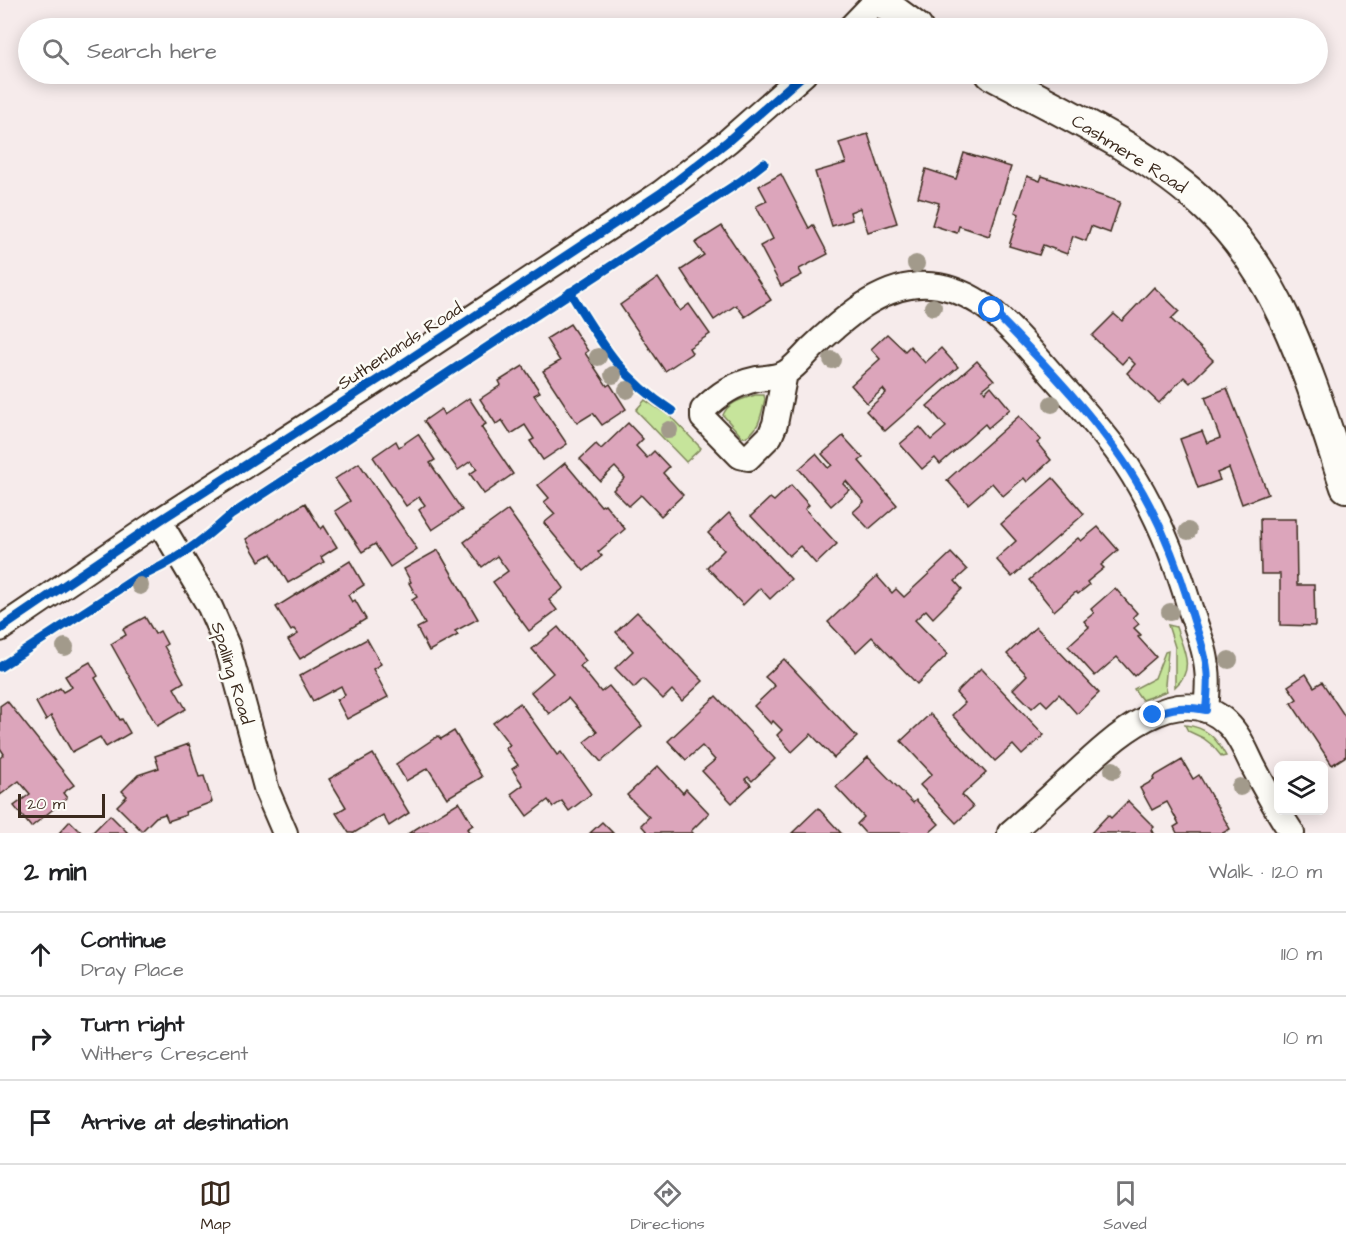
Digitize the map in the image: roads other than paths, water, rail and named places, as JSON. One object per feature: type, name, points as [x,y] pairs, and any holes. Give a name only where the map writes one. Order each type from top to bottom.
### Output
[{"type":"street","points":[[859,18],[878,0],[903,18]]},
{"type":"street","name":"Sutherlands Road","points":[[0,629],[159,520],[406,362],[662,193],[728,141],[793,84]]},
{"type":"street","name":"Cashmere Road","points":[[1010,84],[1108,137],[1176,181],[1209,208],[1238,241],[1261,275],[1302,358],[1346,488]]},
{"type":"street","points":[[785,373],[854,311],[883,294],[909,285],[938,286],[963,293],[992,310],[1021,339],[1086,413],[1125,462],[1158,520],[1180,575],[1207,667],[1206,710]]},
{"type":"street","name":"Spalling Road","points":[[159,520],[210,607],[228,648],[267,791],[285,833]]},
{"type":"street","points":[[1010,833],[1125,730],[1165,710],[1186,706],[1206,710],[1227,723],[1242,744],[1292,833]]}]
